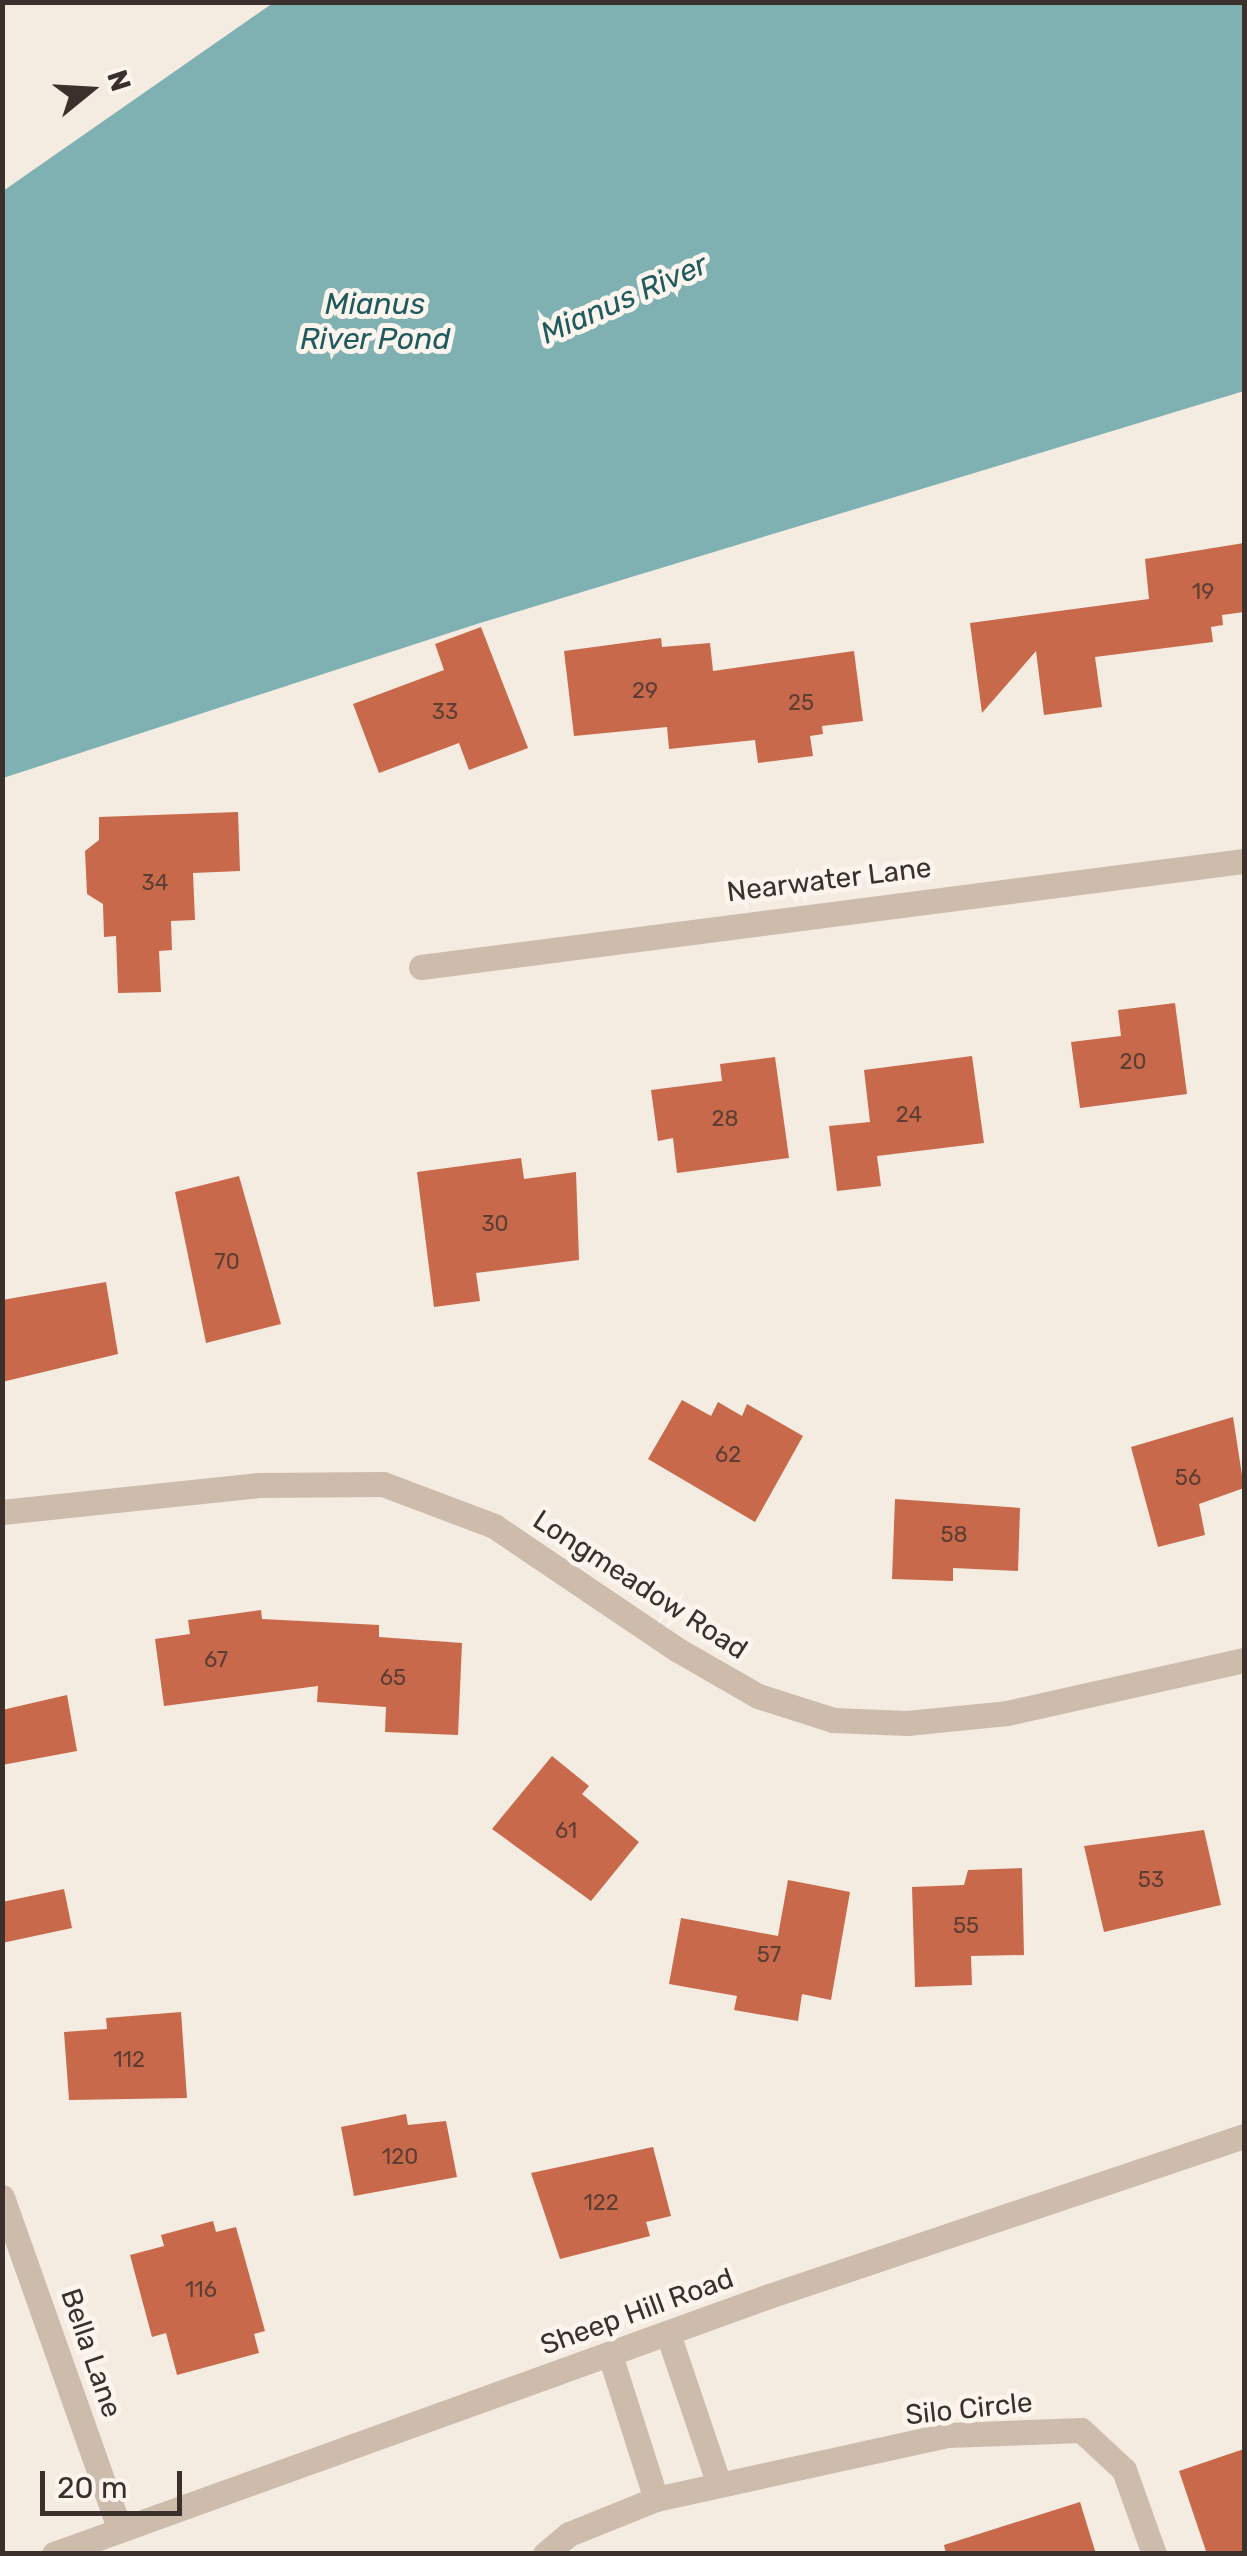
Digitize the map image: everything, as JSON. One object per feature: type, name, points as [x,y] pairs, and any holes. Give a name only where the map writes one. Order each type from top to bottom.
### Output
[{"type":"street","name":"Nearwater Lane","points":[[422,967],[1244,860]]},
{"type":"street","name":"Longmeadow Road","points":[[2,1512],[258,1485],[383,1484],[494,1526],[678,1650],[758,1696],[834,1720],[907,1723],[1007,1713],[1244,1660]]},
{"type":"street","name":"Sheep Hill Road","points":[[54,2554],[610,2354],[1244,2136]]},
{"type":"street","name":"Bella Lane","points":[[2,2197],[120,2530]]},
{"type":"street","points":[[668,2334],[719,2485]]},
{"type":"street","points":[[610,2354],[656,2498]]},
{"type":"street","name":"Silo Circle","points":[[545,2554],[569,2534],[656,2498],[946,2436],[1080,2430],[1124,2470],[1154,2554]]},
{"type":"water","name":"Mianus River Pond","points":[[273,3],[1244,3],[1244,391],[480,623],[3,778],[3,191]]},
{"type":"building","points":[[1244,543],[1244,612],[1222,615],[1223,625],[1211,627],[1213,642],[1095,657],[1102,707],[1044,715],[1036,651],[982,713],[970,623],[1149,599],[1145,559]]},
{"type":"building","points":[[481,627],[528,748],[469,770],[459,743],[379,773],[353,704],[444,670],[435,644]]},
{"type":"building","points":[[661,638],[662,647],[710,643],[713,671],[854,651],[863,721],[822,726],[823,734],[810,736],[813,756],[758,763],[755,740],[669,749],[667,727],[574,736],[564,651]]},
{"type":"building","points":[[238,812],[240,871],[193,873],[195,920],[171,921],[172,950],[159,951],[161,992],[118,993],[116,936],[104,937],[103,904],[87,894],[85,851],[99,840],[99,817]]},
{"type":"building","points":[[1175,1003],[1187,1094],[1080,1108],[1071,1042],[1121,1036],[1118,1010]]},
{"type":"building","points":[[972,1056],[984,1143],[877,1156],[881,1186],[837,1191],[829,1126],[870,1122],[864,1070]]},
{"type":"building","points":[[775,1057],[789,1158],[677,1173],[673,1138],[658,1141],[651,1090],[722,1081],[720,1064]]},
{"type":"building","points":[[521,1158],[524,1179],[576,1172],[579,1260],[476,1273],[480,1301],[434,1307],[417,1172]]},
{"type":"building","points":[[239,1176],[281,1324],[206,1343],[175,1192]]},
{"type":"building","points":[[106,1282],[118,1354],[2,1382],[2,1300]]},
{"type":"building","points":[[682,1400],[711,1416],[718,1402],[742,1416],[747,1404],[803,1436],[755,1522],[648,1459]]},
{"type":"building","points":[[1233,1417],[1244,1488],[1199,1504],[1205,1535],[1158,1547],[1131,1447]]},
{"type":"building","points":[[895,1499],[1020,1508],[1018,1571],[953,1568],[953,1581],[892,1579]]},
{"type":"building","points":[[261,1610],[262,1619],[379,1625],[379,1637],[462,1643],[458,1735],[385,1732],[386,1707],[317,1702],[318,1686],[164,1706],[155,1639],[190,1634],[188,1620]]},
{"type":"building","points":[[67,1695],[77,1751],[2,1765],[2,1710]]},
{"type":"building","points":[[552,1756],[589,1786],[582,1794],[639,1842],[591,1901],[492,1829]]},
{"type":"building","points":[[1204,1830],[1221,1905],[1104,1932],[1084,1846]]},
{"type":"building","points":[[1022,1868],[1024,1955],[971,1956],[972,1985],[915,1987],[912,1887],[964,1885],[968,1870]]},
{"type":"building","points":[[788,1880],[850,1892],[831,2000],[802,1994],[798,2021],[734,2010],[737,1996],[669,1984],[681,1918],[778,1936]]},
{"type":"building","points":[[64,1889],[72,1928],[2,1943],[2,1902]]},
{"type":"building","points":[[181,2012],[187,2098],[69,2100],[64,2032],[107,2029],[106,2018]]},
{"type":"building","points":[[406,2114],[408,2125],[446,2121],[457,2177],[354,2196],[341,2127]]},
{"type":"building","points":[[653,2147],[671,2216],[646,2222],[650,2236],[560,2259],[531,2173]]},
{"type":"building","points":[[213,2221],[216,2232],[236,2227],[265,2331],[254,2334],[259,2353],[177,2375],[166,2333],[152,2337],[130,2255],[164,2246],[161,2235]]},
{"type":"building","points":[[1244,2449],[1244,2554],[1207,2554],[1179,2471]]},
{"type":"building","points":[[1080,2502],[1096,2554],[946,2554],[944,2545]]},
{"type":"water label","name":"Mianus River","points":[[624,299]]}]
